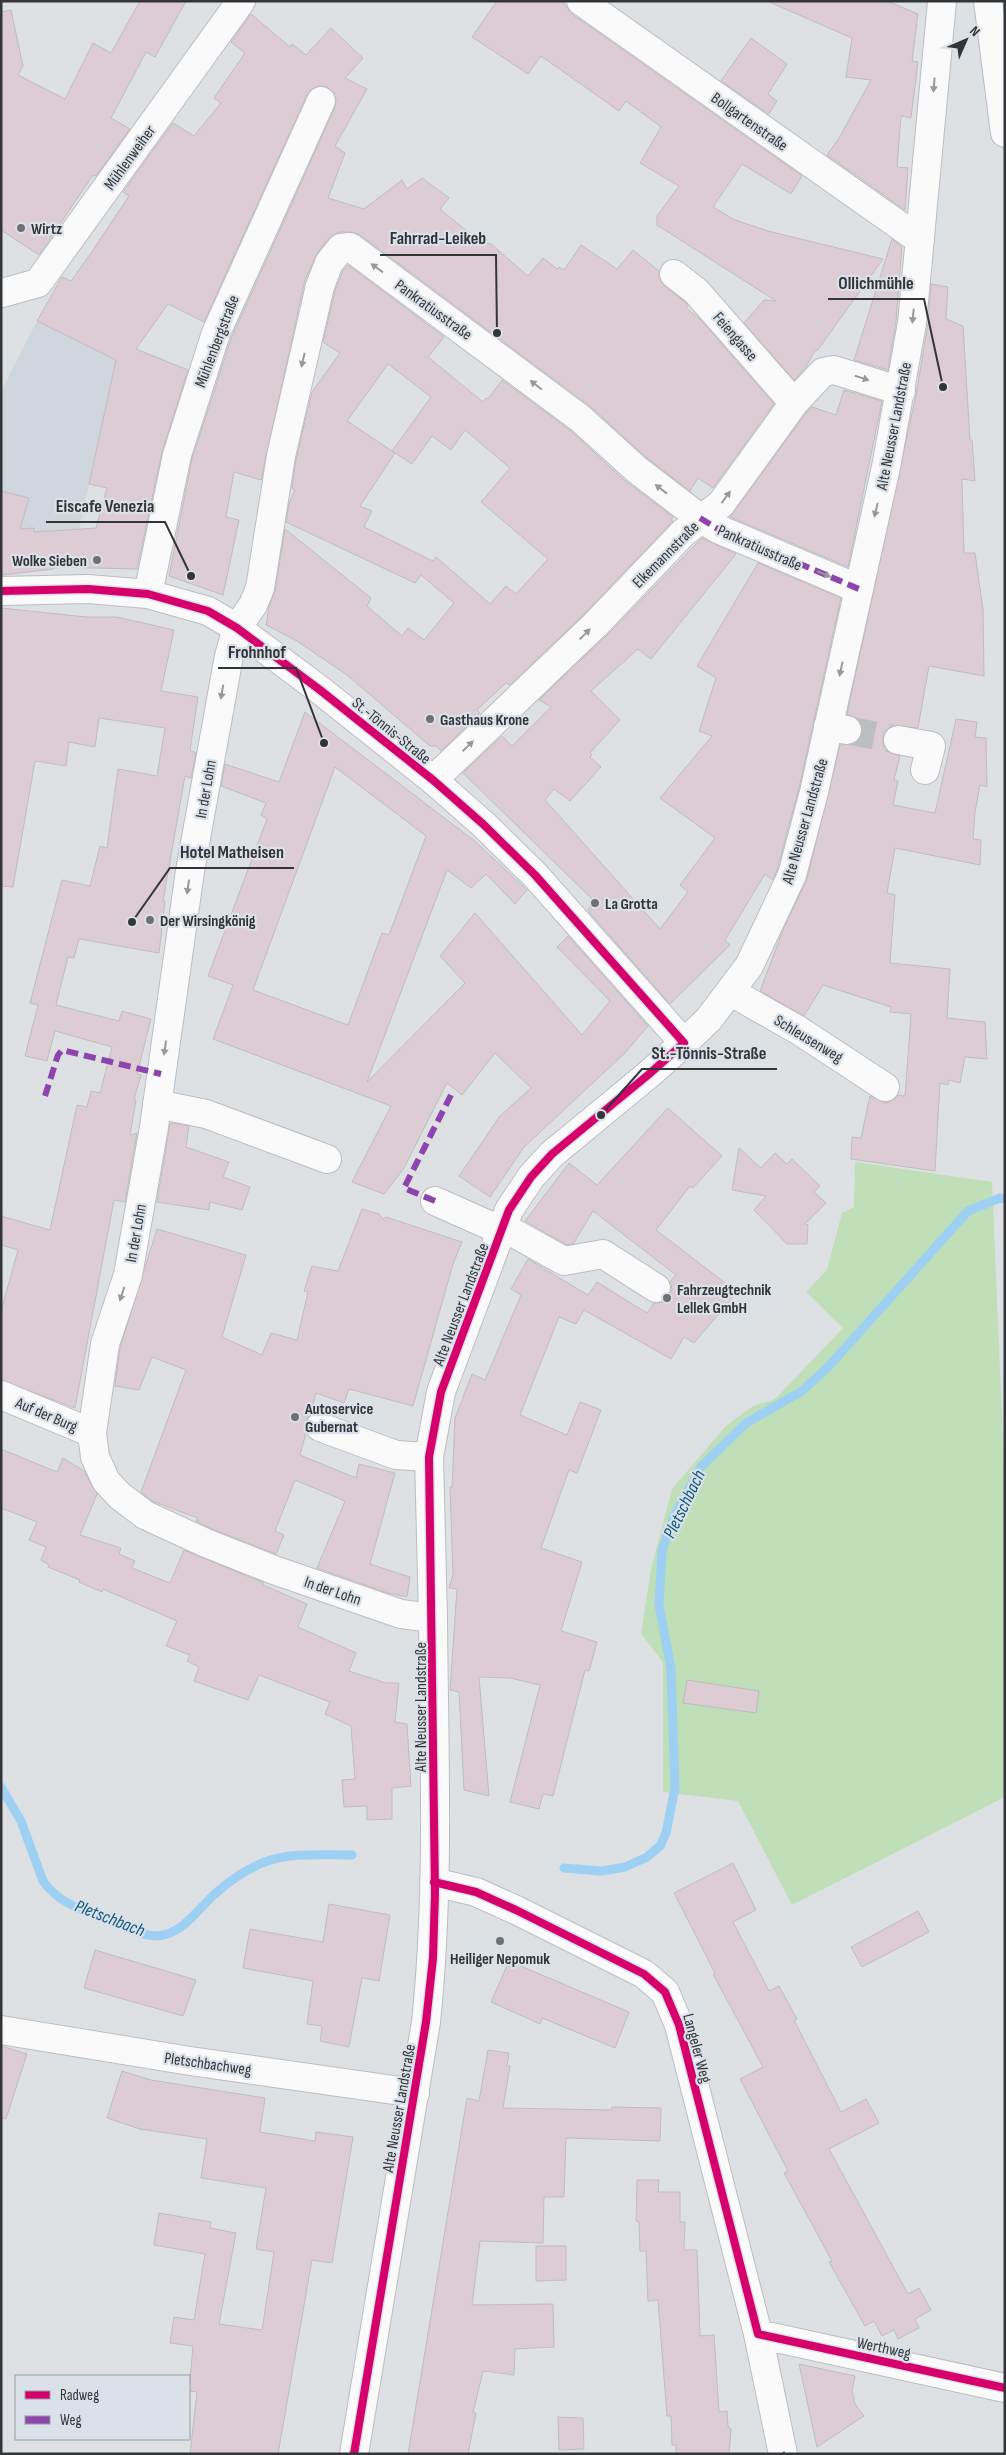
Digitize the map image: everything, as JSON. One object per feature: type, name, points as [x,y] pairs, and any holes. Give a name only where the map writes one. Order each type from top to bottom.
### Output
[{"type":"main road","name":"Mühlenweiher","points":[[2,293],[38,283],[241,1]]},
{"type":"main road","name":"Bollgartenstraße","points":[[581,1],[920,240]]},
{"type":"main road","points":[[988,1],[1005,133]]},
{"type":"main road","name":"Alte Neusser Landstraße","points":[[354,2454],[415,2093],[426,2022],[433,1958],[433,1618],[429,1457],[441,1392],[509,1210],[531,1177],[552,1154],[648,1075],[709,1019],[749,966],[792,875],[814,792],[838,729],[859,589],[901,391],[912,323],[920,240],[938,3]]},
{"type":"main road","name":"Mühlenbergstraße","points":[[148,594],[177,455],[216,333],[321,101]]},
{"type":"main road","name":"Pankratiusstraße","points":[[237,628],[253,605],[260,588],[281,456],[320,286],[329,263],[340,248],[350,247],[574,413],[636,469],[700,518],[718,529],[859,589]]},
{"type":"main road","name":"Feiengasse","points":[[674,274],[696,291],[794,403]]},
{"type":"main road","name":"Elkemannstraße","points":[[433,780],[589,631],[682,533],[700,518],[713,512],[794,403],[823,372],[834,370],[901,391]]},
{"type":"main road","name":"St.-Tönnis-Straße","points":[[1,591],[88,589],[148,594],[208,611],[237,628],[320,690],[433,780],[483,824],[534,875],[684,1042]]},
{"type":"main road","name":"In der Lohn","points":[[237,628],[229,656],[190,871],[157,1104],[128,1275],[105,1344],[92,1434],[95,1457],[106,1481],[120,1496],[145,1515],[206,1543],[283,1573],[401,1614],[433,1618]]},
{"type":"main road","points":[[898,740],[931,746],[925,770]]},
{"type":"main road","name":"Schleusenweg","points":[[730,992],[798,1030],[885,1087]]},
{"type":"main road","points":[[157,1104],[206,1114],[327,1159]]},
{"type":"main road","points":[[435,1201],[502,1229],[564,1261],[603,1254],[656,1288]]},
{"type":"main road","name":"Auf der Burg","points":[[1,1395],[92,1434]]},
{"type":"main road","points":[[320,1427],[396,1455],[429,1457]]},
{"type":"main road","name":"Langeler Weg","points":[[434,1882],[476,1892],[516,1910],[644,1974],[666,1992],[679,2025],[758,2334],[783,2454]]},
{"type":"main road","name":"Pletschbachweg","points":[[1,2030],[190,2061],[415,2093]]},
{"type":"main road","name":"Werthweg","points":[[758,2334],[1005,2388]]},
{"type":"shaded area","points":[[37,321],[116,360],[71,567],[1,576],[1,391]]},
{"type":"green space","points":[[855,1162],[992,1182],[1005,1487],[1005,1797],[792,1905],[738,1801],[663,1792],[663,1662],[641,1634],[651,1569],[672,1489],[726,1426],[753,1406],[775,1399],[843,1328],[806,1292],[827,1270],[842,1213],[854,1207]]},
{"type":"building","points":[[140,1],[186,1],[155,57],[146,52],[111,118],[130,129],[96,176],[93,175],[39,255],[1,230],[1,12],[11,10],[23,66],[18,75],[65,99],[93,43],[111,53]]},
{"type":"building","points":[[497,1],[562,1],[572,14],[802,176],[791,194],[742,164],[713,207],[735,220],[768,231],[883,259],[817,351],[815,350],[806,367],[794,380],[744,323],[764,300],[776,301],[657,225],[657,216],[679,186],[640,163],[661,127],[626,101],[619,111],[541,56],[528,74],[472,37]]},
{"type":"building","points":[[767,1],[887,1],[918,14],[912,61],[918,62],[911,118],[901,116],[897,167],[908,168],[905,210],[827,155],[839,138],[871,80],[846,77],[852,38]]},
{"type":"building","points":[[251,14],[290,47],[292,44],[306,55],[331,28],[363,58],[345,78],[367,89],[335,146],[345,153],[328,198],[364,209],[402,180],[407,189],[422,178],[449,198],[440,209],[468,232],[492,245],[528,276],[543,258],[557,269],[559,267],[564,270],[581,245],[617,269],[633,250],[659,271],[659,279],[664,286],[685,302],[688,306],[686,308],[699,318],[774,404],[713,488],[698,478],[690,491],[646,457],[590,406],[359,234],[339,232],[329,238],[317,253],[305,280],[261,480],[234,472],[226,517],[239,520],[223,595],[169,576],[192,459],[231,339],[335,107],[336,99],[333,92],[327,87],[319,86],[312,89],[307,95],[204,322],[168,304],[136,349],[188,370],[162,452],[137,569],[53,567],[53,569],[1,575],[1,491],[29,498],[20,529],[34,528],[34,532],[96,528],[107,488],[89,484],[116,360],[37,321],[62,277],[71,281],[93,250],[129,196],[123,192],[173,123],[194,136],[221,103],[214,98],[245,53],[231,42]]},
{"type":"building","points":[[751,38],[787,64],[768,94],[777,101],[769,114],[721,81]]},
{"type":"building","points":[[892,239],[902,247],[896,321],[888,370],[854,360]]},
{"type":"building","points":[[348,265],[444,337],[428,357],[483,402],[486,398],[488,399],[502,380],[571,431],[625,481],[673,517],[671,520],[673,521],[585,613],[510,685],[506,683],[477,710],[480,713],[441,751],[436,746],[430,746],[347,675],[297,641],[266,625],[269,607],[275,591],[285,529],[371,598],[367,606],[402,636],[408,628],[424,640],[454,603],[421,575],[415,583],[286,522],[289,504],[295,490],[292,488],[296,459],[312,392],[340,353],[323,342],[335,291],[343,271]],"holes":[[[388,364],[431,397],[392,451],[347,421]],[[465,430],[510,468],[481,502],[548,559],[516,594],[506,586],[490,604],[436,557],[433,561],[364,527],[372,511],[360,506],[395,453],[392,451],[412,464],[432,436],[451,450]]]},
{"type":"building","points":[[931,284],[948,287],[946,319],[963,326],[970,440],[972,440],[975,481],[962,479],[964,553],[975,553],[983,610],[984,676],[929,666],[918,728],[892,726],[886,730],[883,737],[883,745],[888,752],[900,756],[894,780],[898,781],[893,805],[935,813],[956,719],[977,722],[975,737],[986,738],[987,787],[980,785],[975,812],[973,839],[981,840],[980,865],[895,848],[887,893],[895,895],[890,963],[950,969],[947,1018],[985,1022],[987,1059],[965,1057],[960,1083],[949,1080],[948,1085],[940,1083],[935,1171],[851,1159],[852,1137],[861,1138],[870,1096],[885,1103],[892,1101],[898,1095],[905,1096],[911,1014],[890,1012],[891,1007],[823,985],[804,1016],[760,991],[783,930],[807,879],[840,745],[853,744],[862,733],[862,725],[857,718],[847,714],[916,395],[928,324]]},
{"type":"building","points":[[844,390],[882,401],[848,567],[730,517],[806,413],[812,407],[836,415]]},
{"type":"building","points":[[702,538],[736,554],[651,659],[638,649],[591,691],[620,720],[590,753],[592,755],[590,757],[601,767],[570,801],[554,789],[545,800],[660,929],[688,892],[680,885],[715,838],[660,798],[712,736],[699,731],[716,678],[697,666],[758,563],[841,598],[799,788],[773,880],[765,874],[725,940],[730,945],[670,1004],[590,913],[588,909],[595,902],[463,773],[502,736],[512,746],[551,707],[539,700],[607,635]]},
{"type":"building","points":[[1,608],[87,617],[117,617],[174,630],[161,691],[198,697],[190,750],[196,753],[191,778],[185,776],[163,901],[165,901],[159,953],[79,939],[74,958],[68,957],[56,1005],[119,1021],[122,1011],[151,1019],[137,1074],[141,1075],[134,1099],[136,1100],[130,1135],[137,1133],[125,1202],[114,1200],[75,1408],[1,1380],[1,1311],[18,1250],[1,1245],[1,1216],[50,1230],[77,1105],[87,1107],[91,1091],[100,1093],[112,1047],[55,1031],[47,1061],[25,1056],[38,1005],[30,1003],[62,880],[90,886],[100,846],[107,848],[118,769],[157,776],[165,728],[99,718],[95,747],[69,742],[66,766],[35,761],[13,887],[1,886]]},
{"type":"building","points":[[305,712],[476,842],[527,890],[515,904],[486,874],[471,888],[447,870],[367,1082],[465,983],[440,956],[475,913],[582,1035],[610,1001],[557,947],[568,936],[648,1026],[625,1053],[524,1147],[490,1197],[459,1176],[500,1116],[531,1088],[495,1053],[462,1095],[447,1083],[404,1168],[384,1194],[352,1182],[391,1106],[213,1039],[233,985],[208,976],[267,819],[261,815],[266,803],[221,786],[225,764],[279,782]],"holes":[[[335,767],[426,836],[389,935],[382,933],[348,1025],[253,990]]]},
{"type":"building","points":[[668,1108],[722,1156],[693,1188],[690,1186],[656,1230],[737,1292],[694,1343],[684,1337],[671,1359],[584,1310],[576,1324],[559,1317],[520,1415],[567,1435],[580,1402],[601,1410],[577,1473],[569,1470],[541,1548],[582,1562],[561,1631],[597,1642],[589,1671],[585,1670],[553,1796],[543,1794],[539,1809],[510,1802],[540,1685],[510,1678],[479,1677],[489,1796],[464,1790],[459,1692],[450,1690],[457,1589],[449,1588],[453,1575],[450,1487],[452,1487],[455,1418],[472,1374],[485,1380],[521,1295],[511,1289],[528,1259],[588,1295],[597,1282],[647,1313],[654,1303],[663,1302],[669,1297],[672,1289],[670,1282],[676,1275],[593,1211],[573,1244],[567,1245],[525,1221],[569,1163],[597,1185]]},
{"type":"building","points":[[170,1124],[189,1126],[186,1147],[229,1162],[223,1177],[250,1187],[242,1210],[210,1202],[209,1210],[157,1202]]},
{"type":"building","points":[[739,1148],[761,1168],[775,1153],[787,1164],[792,1159],[820,1186],[814,1192],[826,1203],[805,1224],[808,1225],[807,1244],[787,1244],[754,1210],[766,1196],[732,1190]]},
{"type":"building","points":[[362,1209],[379,1214],[383,1219],[386,1217],[462,1242],[453,1264],[413,1406],[349,1389],[344,1403],[316,1393],[310,1415],[305,1422],[306,1433],[300,1455],[356,1478],[359,1464],[395,1473],[370,1564],[410,1577],[407,1597],[388,1593],[317,1568],[345,1501],[295,1480],[275,1531],[284,1535],[276,1554],[212,1529],[196,1521],[198,1518],[152,1501],[141,1492],[186,1370],[152,1357],[139,1390],[115,1386],[120,1348],[157,1229],[246,1255],[222,1337],[262,1355],[271,1333],[297,1340],[308,1292],[304,1291],[312,1266],[338,1271]]},
{"type":"building","points":[[1,1449],[57,1472],[63,1458],[84,1471],[97,1494],[80,1535],[121,1548],[119,1554],[135,1561],[132,1568],[170,1583],[184,1550],[264,1583],[263,1585],[307,1604],[298,1627],[356,1653],[349,1671],[386,1683],[399,1683],[395,1722],[407,1724],[411,1786],[392,1788],[392,1819],[367,1820],[367,1806],[344,1807],[342,1780],[355,1779],[351,1726],[325,1714],[330,1702],[259,1675],[248,1700],[194,1681],[199,1667],[187,1661],[190,1655],[166,1646],[177,1621],[103,1589],[102,1592],[79,1582],[80,1580],[48,1567],[49,1565],[41,1560],[46,1547],[29,1540],[37,1522],[1,1508]]},
{"type":"building","points":[[687,1680],[759,1691],[756,1713],[683,1703]]},
{"type":"building","points":[[733,1863],[756,1910],[733,1922],[769,1991],[779,1986],[797,2019],[794,2020],[841,2112],[866,2099],[879,2123],[829,2149],[908,2294],[919,2288],[931,2310],[915,2319],[919,2328],[898,2339],[894,2330],[882,2336],[874,2321],[865,2326],[829,2262],[832,2261],[784,2173],[788,2171],[740,2079],[763,2067],[713,1974],[715,1973],[674,1893]]},
{"type":"building","points":[[329,1904],[390,1915],[379,1981],[362,1978],[349,2047],[320,2041],[322,2026],[307,2024],[313,1981],[243,1968],[250,1929],[323,1942]]},
{"type":"building","points":[[918,1911],[929,1932],[862,1967],[851,1947]]},
{"type":"building","points":[[95,1950],[196,1980],[183,2016],[84,1988]]},
{"type":"building","points":[[509,1961],[629,2012],[615,2048],[542,2018],[540,2024],[491,2002]]},
{"type":"building","points":[[1,2046],[27,2054],[6,2119],[1,2118]]},
{"type":"building","points":[[488,2050],[509,2053],[507,2066],[510,2066],[503,2108],[612,2110],[612,2107],[661,2108],[660,2141],[566,2138],[564,2197],[544,2197],[543,2243],[480,2241],[472,2305],[553,2304],[554,2347],[515,2349],[514,2375],[483,2371],[473,2413],[476,2413],[468,2454],[408,2454],[467,2098],[479,2101]]},
{"type":"building","points":[[122,2071],[151,2080],[265,2098],[260,2132],[315,2141],[316,2132],[353,2137],[332,2263],[312,2260],[278,2454],[190,2454],[197,2392],[190,2391],[193,2346],[170,2343],[174,2317],[194,2320],[205,2254],[154,2245],[159,2213],[211,2222],[210,2228],[236,2233],[219,2324],[262,2330],[274,2252],[256,2249],[266,2188],[201,2178],[207,2139],[140,2129],[107,2118]]},
{"type":"building","points":[[637,2180],[659,2180],[658,2192],[680,2192],[680,2222],[685,2222],[684,2250],[697,2250],[700,2336],[714,2335],[719,2412],[727,2411],[728,2426],[731,2429],[729,2454],[676,2454],[676,2445],[672,2445],[671,2416],[667,2416],[658,2300],[648,2301],[646,2251],[640,2251],[639,2222],[636,2221]]},
{"type":"building","points":[[536,2246],[566,2246],[566,2280],[536,2281]]},
{"type":"building","points":[[799,2364],[855,2376],[852,2390],[855,2404],[864,2416],[817,2447]]},
{"type":"building","points":[[558,2417],[583,2418],[584,2449],[559,2450]]},
{"type":"waterway","name":"Pletschbach","points":[[564,1868],[601,1871],[625,1867],[647,1857],[660,1846],[666,1833],[675,1788],[671,1669],[659,1605],[662,1551],[674,1516],[701,1467],[746,1423],[802,1391],[829,1366],[968,1211],[1000,1198],[1005,1199]]},
{"type":"waterway","name":"Pletschbach","points":[[1,1787],[21,1821],[43,1881],[49,1888],[62,1900],[77,1908],[143,1934],[157,1936],[175,1931],[183,1926],[222,1888],[244,1872],[262,1863],[273,1859],[295,1856],[352,1855]]},
{"type":"tunnel","points":[[847,730],[898,740]]},
{"type":"marked path","points":[[700,518],[718,529],[859,589]]},
{"type":"marked path","points":[[45,1096],[58,1055],[62,1050],[161,1074]]},
{"type":"marked path","points":[[435,1201],[404,1188],[451,1095]]},
{"type":"cycle path","points":[[1,591],[88,589],[148,594],[208,611],[237,628],[320,690],[433,780],[483,824],[535,875],[684,1043],[552,1154],[531,1177],[509,1210],[441,1392],[429,1457],[435,1893],[433,1958],[426,2022],[354,2454]]},
{"type":"cycle path","points":[[434,1882],[476,1892],[516,1910],[644,1974],[665,1992],[679,2025],[758,2334],[1005,2388]]},
{"type":"place","name":"Wirtz","points":[[21,228]]},
{"type":"place","name":"Fahrrad-Leikeb","points":[[497,333]]},
{"type":"place","name":"Ollichmühle","points":[[943,387]]},
{"type":"place","name":"Wolke Sieben","points":[[97,560]]},
{"type":"place","name":"Eiscafe Venezia","points":[[191,576]]},
{"type":"place","name":"Gasthaus Krone","points":[[430,719]]},
{"type":"place","name":"Frohnhof","points":[[324,743]]},
{"type":"place","name":"La Grotta","points":[[595,903]]},
{"type":"place","name":"Der Wirsingkönig","points":[[150,920]]},
{"type":"place","name":"Hotel Matheisen","points":[[132,922]]},
{"type":"place","name":"St.-Tönnis-Straße","points":[[601,1115]]},
{"type":"place","name":"Fahrzeugtechnik Lellek GmbH","points":[[667,1298]]},
{"type":"place","name":"Autoservice Gubernat","points":[[295,1417]]},
{"type":"place","name":"Heiliger Nepomuk","points":[[500,1941]]}]
